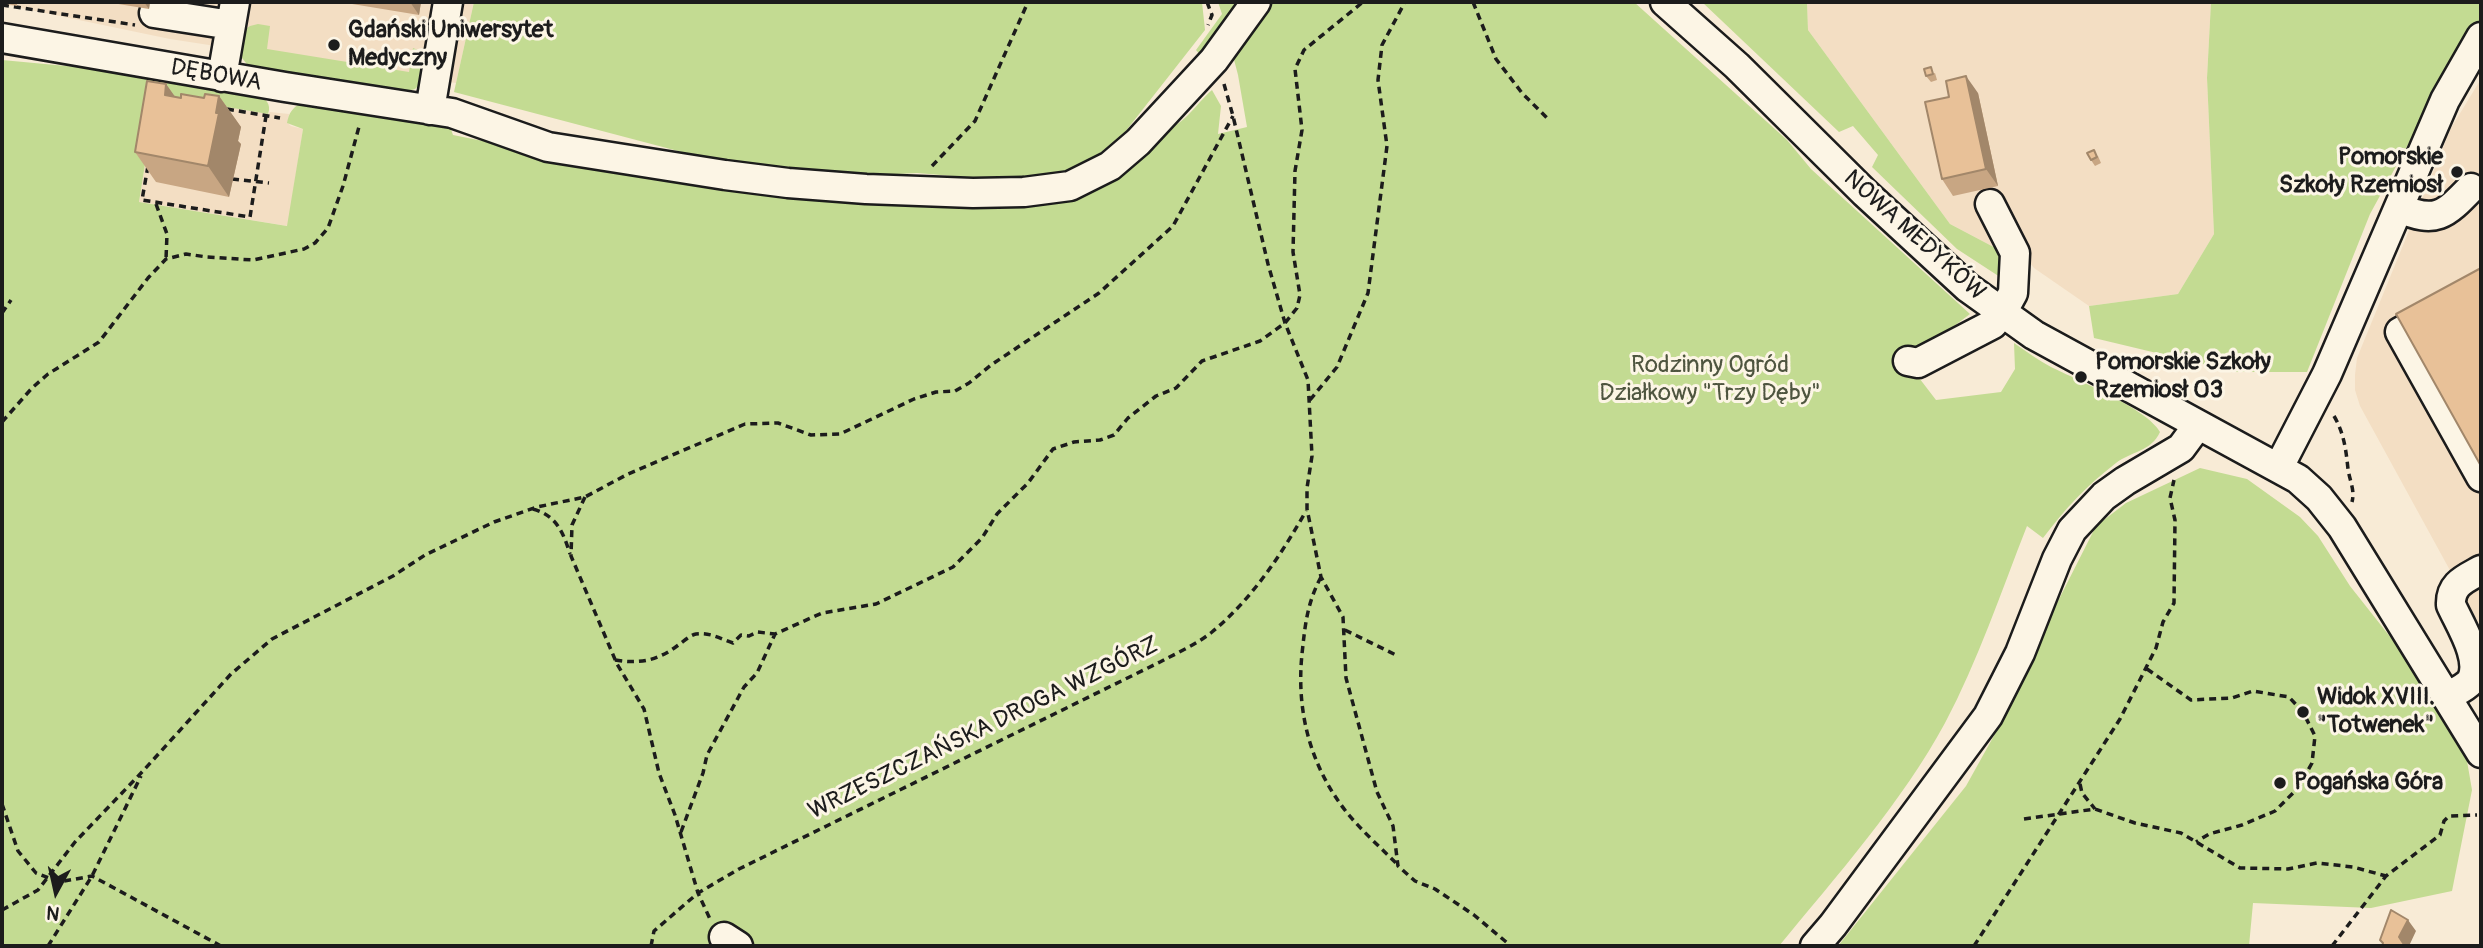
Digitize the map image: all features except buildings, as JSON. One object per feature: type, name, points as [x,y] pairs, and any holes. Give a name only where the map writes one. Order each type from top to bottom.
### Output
[{"type":"street","points":[[430,110],[448,2]]},
{"type":"street","name":"DĘBOWA","points":[[2,38],[430,110],[477,120],[548,147],[788,183],[904,191],[1024,192],[1070,186],[1110,166],[1138,142],[1214,60],[1256,2]]},
{"type":"street","name":"NOWA MEDYKÓW","points":[[1665,2],[1737,66],[1865,193],[1967,287],[2034,335],[2298,479],[2342,527],[2481,753]]},
{"type":"street","points":[[154,13],[233,13],[222,77]]},
{"type":"street","points":[[2279,467],[2319,390],[2445,100],[2481,37]]},
{"type":"street","points":[[2399,208],[2430,218],[2442,214],[2471,188]]},
{"type":"street","points":[[1908,361],[1918,363],[1993,324],[2013,293],[2015,253],[1990,204]]},
{"type":"street","points":[[2481,287],[2400,332],[2481,477]]},
{"type":"street","points":[[1815,946],[1988,716],[2020,653],[2057,559],[2072,530],[2104,496],[2181,449],[2198,425]]},
{"type":"street","points":[[2448,696],[2472,680],[2477,663],[2475,653],[2451,605],[2453,588],[2481,570]]},
{"type":"path","points":[[904,191],[925,174],[975,121],[1028,2]]},
{"type":"path","points":[[1208,2],[1212,15]]},
{"type":"path","points":[[615,660],[633,663],[651,661],[671,651],[694,634],[721,637],[733,643],[741,635],[749,636],[757,632],[775,634],[822,613],[876,604],[953,567],[982,538],[997,514],[1028,483],[1053,449],[1074,442],[1100,440],[1114,435],[1128,418],[1156,396],[1176,388],[1202,361],[1260,341],[1285,323],[1297,309],[1300,295],[1293,252],[1295,171],[1302,130],[1295,69],[1304,50],[1363,2]]},
{"type":"path","points":[[1310,400],[1337,367],[1367,293],[1387,146],[1378,80],[1381,45],[1405,2]]},
{"type":"path","points":[[1473,2],[1496,59],[1522,93],[1548,119]]},
{"type":"path","points":[[2,5],[142,26],[154,13]]},
{"type":"path","points":[[1214,60],[1233,116],[1268,264],[1285,323],[1308,380],[1312,456],[1307,509],[1321,577],[1343,617],[1346,678],[1377,792],[1393,826],[1398,866]]},
{"type":"path","points":[[2,422],[48,374],[99,342],[166,259],[186,254],[253,260],[304,249],[315,243],[328,228],[343,186],[366,101]]},
{"type":"path","points":[[225,109],[280,118]]},
{"type":"path","points":[[148,162],[142,200],[250,217],[266,116]]},
{"type":"path","points":[[2,910],[38,890],[75,842],[231,674],[272,639],[393,576],[425,555],[494,522],[532,509],[585,497],[628,474],[745,424],[778,423],[811,435],[840,434],[914,399],[936,392],[955,391],[1099,293],[1173,226],[1233,116]]},
{"type":"path","points":[[232,179],[269,183]]},
{"type":"path","points":[[155,203],[167,234],[166,259]]},
{"type":"path","points":[[2,313],[10,300]]},
{"type":"path","points":[[2319,390],[2339,426],[2347,449],[2354,490],[2351,506]]},
{"type":"path","points":[[1974,946],[2120,719],[2147,669],[2163,622],[2174,603],[2175,520],[2170,498],[2175,476],[2174,463],[2169,455]]},
{"type":"path","points":[[570,556],[572,525],[585,497]]},
{"type":"path","points":[[532,509],[553,519],[562,530],[570,556],[615,660],[644,709],[659,773],[681,832],[698,893]]},
{"type":"path","name":"WRZESZCZAŃSKA DROGA WZGÓRZ","points":[[651,946],[654,931],[698,893],[739,869],[1160,662],[1211,633],[1243,602],[1281,555],[1307,509]]},
{"type":"path","points":[[1321,577],[1310,597],[1308,608],[1300,668],[1301,711],[1310,747],[1329,786],[1349,815],[1415,881],[1435,889],[1474,915],[1511,946]]},
{"type":"path","points":[[1345,630],[1398,656]]},
{"type":"path","points":[[681,832],[707,755],[744,687],[757,673],[775,634]]},
{"type":"path","points":[[2147,669],[2191,701],[2232,698],[2253,691],[2289,698],[2303,712],[2315,736],[2312,763],[2298,788],[2274,811],[2242,825],[2209,834],[2196,842]]},
{"type":"path","points":[[48,946],[92,876],[143,771]]},
{"type":"path","points":[[2080,783],[2082,793],[2095,809]]},
{"type":"path","points":[[2,804],[18,851],[36,873],[59,882],[92,876],[221,946]]},
{"type":"path","points":[[2024,819],[2095,809],[2135,823],[2180,833],[2240,868],[2288,869],[2317,863],[2353,867],[2386,876]]},
{"type":"path","points":[[2332,946],[2386,876],[2440,835],[2444,821],[2449,816],[2477,815]]},
{"type":"shaded area","name":"Gdański Uniwersytet Medyczny","points":[[2,2],[474,2],[456,83],[170,39]]},
{"type":"shaded area","points":[[1807,2],[2211,2],[2207,78],[2214,234],[2178,294],[2089,306],[2034,268],[2022,253],[2005,253],[1950,224],[1808,30]]},
{"type":"shaded area","points":[[2481,79],[2481,627],[2360,406],[2355,390],[2355,375],[2357,358],[2451,128]]},
{"type":"shaded area","name":"Gdański Uniwersytet Medyczny","points":[[156,95],[268,114],[289,114],[288,123],[303,129],[288,226],[139,202]]},
{"type":"green space","points":[[474,2],[1202,2],[1205,30],[1125,132],[1094,158],[1058,174],[988,179],[917,173],[859,176],[791,173],[716,161],[454,92]]},
{"type":"green space","points":[[1218,2],[1247,2],[1201,56],[1196,50],[1222,14]]},
{"type":"green space","name":"Rodzinny Ogród Działkowy \"Trzy Dęby\"","points":[[1265,2],[1634,2],[1787,140],[1811,169],[1970,314],[1933,342],[1913,370],[1936,400],[2001,392],[2015,369],[2014,343],[2051,367],[2142,414],[2160,432],[2152,443],[2122,459],[2095,480],[2043,538],[2027,526],[1968,675],[1928,752],[1889,810],[1779,946],[2,946],[2,60],[152,74],[257,93],[267,102],[268,114],[156,95],[139,202],[287,226],[303,129],[287,123],[291,111],[301,103],[449,124],[453,135],[783,197],[902,206],[991,205],[1063,195],[1179,123],[1212,90],[1221,106],[1218,134],[1247,127],[1231,48]]},
{"type":"green space","points":[[1702,2],[1807,2],[1808,30],[1950,224],[2005,253],[2000,277],[1957,249],[1872,167],[1878,155],[1853,126],[1839,132]]},
{"type":"green space","points":[[2211,2],[2481,2],[2481,23],[2436,93],[2370,214],[2307,372],[2236,372],[2094,338],[2089,306],[2178,294],[2214,234],[2207,78]]},
{"type":"green space","points":[[258,24],[270,26],[267,49],[409,72],[413,48],[425,57],[424,81],[415,89],[401,93],[250,68],[238,53],[241,32]]},
{"type":"green space","points":[[2200,468],[2247,479],[2300,517],[2318,536],[2350,586],[2395,643],[2467,761],[2472,790],[2452,891],[2371,908],[2253,903],[2249,946],[1838,946],[1966,786],[2016,696],[2055,607],[2096,526],[2126,503]]},
{"type":"place","name":"Gdański Uniwersytet Medyczny","points":[[334,45]]},
{"type":"place","name":"Pomorskie Szkoły Rzemiosł","points":[[2457,172]]},
{"type":"place","name":"Pomorskie Szkoły Rzemiosł 03","points":[[2081,377]]},
{"type":"place","name":"Widok XVIII. \"Totwenek\"","points":[[2303,712]]},
{"type":"place","name":"Pogańska Góra","points":[[2280,783]]}]
